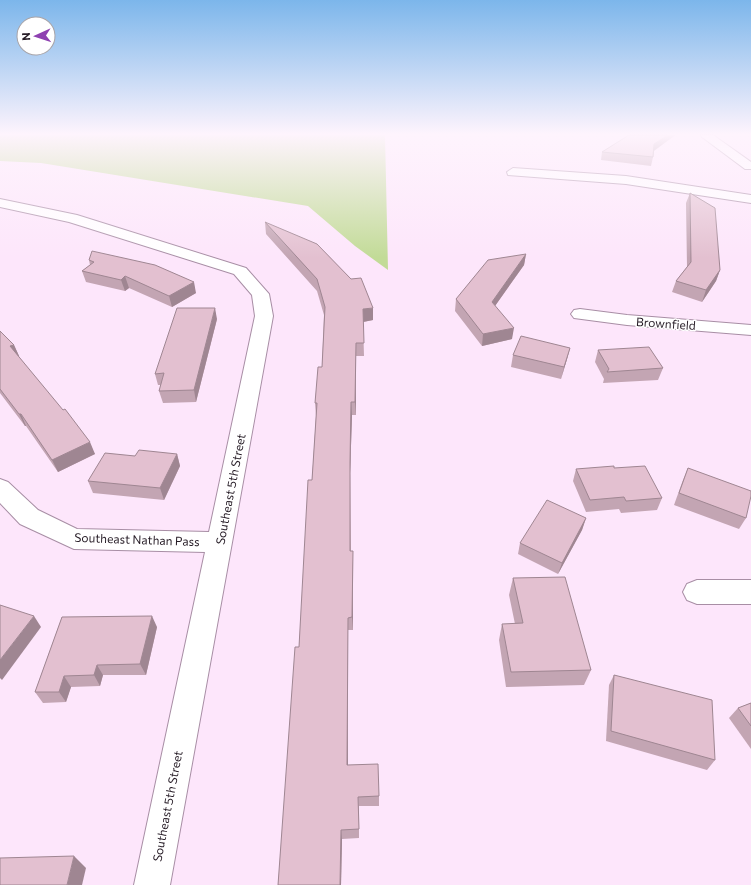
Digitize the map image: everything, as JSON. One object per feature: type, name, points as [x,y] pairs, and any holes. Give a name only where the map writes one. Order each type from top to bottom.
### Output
[{"type":"street","points":[[574,176],[626,180],[751,199]]},
{"type":"street","name":"Southeast 5th Street","points":[[0,203],[72,218],[240,271],[260,294],[264,316],[152,885]]},
{"type":"street","name":"Brownfield","points":[[580,314],[627,320],[751,330]]},
{"type":"street","name":"Southeast Nathan Pass","points":[[0,488],[29,517],[74,539],[219,542]]},
{"type":"street","points":[[697,592],[751,592]]},
{"type":"green space","points":[[124,176],[386,176],[388,270],[355,246],[308,206]]},
{"type":"building","points":[[690,193],[715,208],[720,270],[706,290],[676,281],[691,262]]},
{"type":"building","points":[[265,222],[317,244],[351,279],[361,278],[373,308],[363,309],[364,343],[356,343],[355,402],[351,402],[350,551],[353,551],[352,617],[348,618],[347,765],[378,764],[379,796],[358,797],[359,829],[341,830],[340,885],[278,885],[295,647],[299,647],[308,480],[312,480],[317,403],[315,403],[318,367],[322,367],[325,307],[317,279]]},
{"type":"building","points":[[92,251],[155,265],[194,282],[169,296],[125,276],[121,280],[82,271],[94,262],[89,260]]},
{"type":"building","points":[[526,254],[492,302],[514,328],[483,334],[456,299],[488,260]]},
{"type":"building","points":[[177,308],[215,308],[194,390],[159,391],[164,373],[155,374]]},
{"type":"building","points":[[0,331],[14,345],[10,346],[63,410],[65,409],[90,442],[52,460],[21,414],[19,414],[0,389]]},
{"type":"building","points":[[521,336],[570,348],[564,367],[513,355]]},
{"type":"building","points":[[649,347],[663,368],[607,372],[609,369],[598,350]]},
{"type":"building","points":[[139,450],[177,454],[160,488],[88,481],[105,453],[135,456]]},
{"type":"building","points":[[614,466],[614,468],[645,466],[662,498],[626,501],[624,497],[590,500],[576,469]]},
{"type":"building","points":[[688,468],[751,491],[746,518],[679,493]]},
{"type":"building","points":[[547,500],[586,518],[562,563],[520,543]]},
{"type":"building","points":[[565,577],[591,670],[511,672],[502,624],[523,623],[513,578]]},
{"type":"building","points":[[0,605],[34,616],[0,660]]},
{"type":"building","points":[[152,616],[140,664],[97,665],[94,675],[64,676],[59,692],[35,692],[62,617]]},
{"type":"building","points":[[614,675],[712,700],[715,760],[611,731]]},
{"type":"building","points":[[751,703],[751,726],[738,708]]},
{"type":"building","points":[[74,856],[67,885],[0,885],[0,858]]}]
